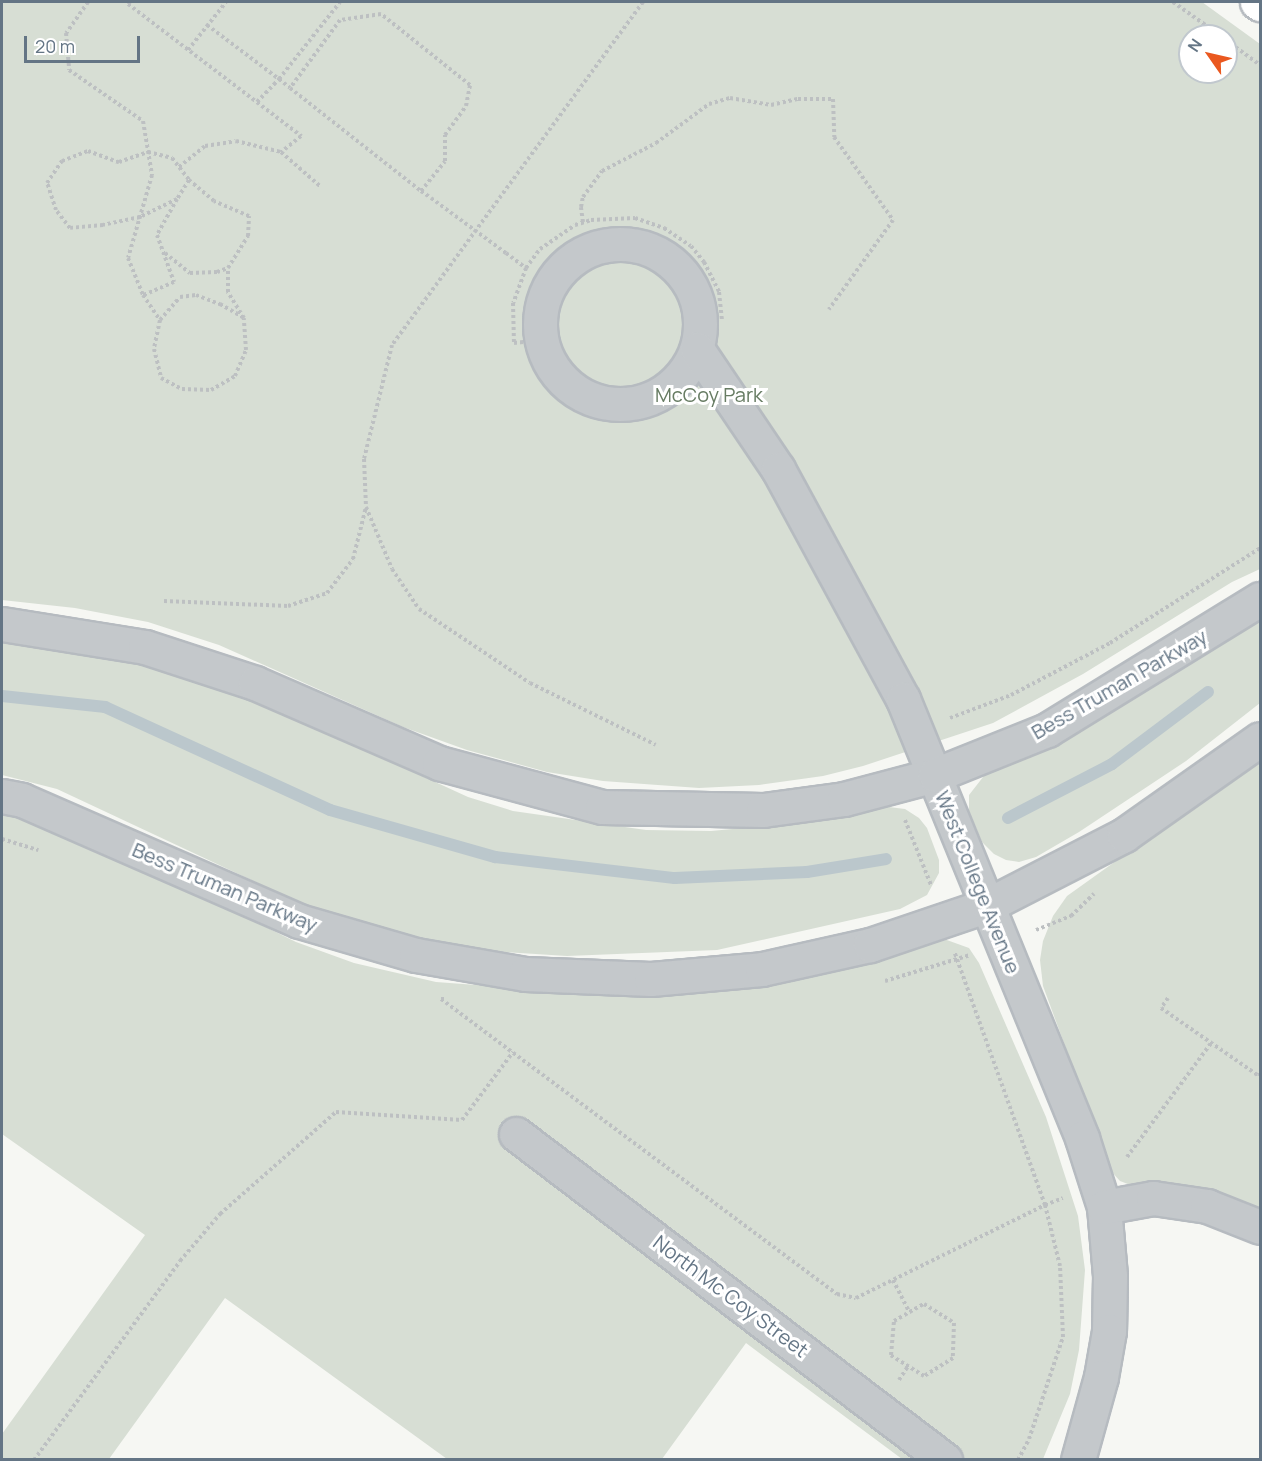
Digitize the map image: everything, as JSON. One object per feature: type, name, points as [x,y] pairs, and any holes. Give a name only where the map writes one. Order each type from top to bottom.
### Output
[{"type":"street","points":[[610,244],[637,245],[662,255],[682,272],[695,296],[700,322],[697,349],[684,372],[666,390],[642,402],[615,404],[590,399],[567,385],[550,365],[542,340],[541,314],[548,289],[563,267],[584,252],[610,244]]},
{"type":"street","name":"West College Avenue","points":[[697,349],[740,417],[778,469],[903,699],[1082,1138],[1104,1207],[1110,1276],[1109,1331],[1101,1377],[1078,1460]]},
{"type":"street","name":"Bess Truman Parkway","points":[[2,624],[145,647],[255,683],[439,763],[602,807],[763,810],[844,799],[935,775],[1047,730],[1260,599]]},
{"type":"street","name":"Bess Truman Parkway","points":[[2,796],[22,800],[299,921],[416,955],[525,974],[651,979],[762,969],[870,945],[988,905],[1124,835],[1260,739]]},
{"type":"street","name":"North Mc Coy Street","points":[[516,1134],[945,1460]]},
{"type":"street","points":[[1104,1207],[1153,1198],[1207,1206],[1260,1227]]},
{"type":"path","points":[[88,2],[66,33],[69,70],[143,121],[152,175],[128,258],[144,295],[160,320]]},
{"type":"path","points":[[130,2],[128,4],[301,136],[280,152]]},
{"type":"path","points":[[188,50],[226,2]]},
{"type":"path","points":[[257,102],[279,80],[340,2]]},
{"type":"path","points":[[164,601],[288,606],[327,593],[353,560],[366,507],[364,459],[392,345],[643,2]]},
{"type":"path","points":[[1173,2],[1204,24]]},
{"type":"path","points":[[290,88],[340,20],[381,14],[466,80],[470,85],[466,106],[445,135],[445,161],[421,191]]},
{"type":"path","points":[[207,25],[421,191],[526,268]]},
{"type":"path","points":[[1238,49],[1260,65]]},
{"type":"path","points":[[583,222],[581,207],[583,196],[602,171],[663,139],[709,104],[730,98],[771,105],[798,99],[833,99],[834,137],[893,220],[829,309]]},
{"type":"path","points":[[179,167],[205,146],[236,141],[280,152],[320,186]]},
{"type":"path","points":[[177,199],[140,218],[70,228],[56,210],[48,183],[62,161],[88,152],[119,162],[148,152],[172,158],[189,180],[214,201],[249,216],[248,236],[228,268],[228,292],[244,318],[246,350],[235,376],[211,390],[182,389],[161,378],[153,350],[160,320],[180,297],[196,295],[220,304],[244,318]]},
{"type":"path","points":[[144,295],[174,282],[158,235],[189,180]]},
{"type":"path","points":[[542,340],[514,343],[513,303],[526,268],[540,249],[557,234],[583,222],[635,218],[679,236],[692,246],[712,275],[719,292],[723,326]]},
{"type":"path","points":[[164,252],[190,273],[216,272],[228,268]]},
{"type":"path","points":[[366,507],[392,569],[418,609],[530,683],[656,745]]},
{"type":"path","points":[[944,708],[950,718],[1011,695],[1110,644],[1260,548]]},
{"type":"path","points":[[904,818],[933,890]]},
{"type":"path","points":[[876,983],[958,960],[1002,942]]},
{"type":"path","points":[[952,947],[1045,1205],[1060,1266],[1063,1337],[1029,1439],[1018,1460]]},
{"type":"path","points":[[1168,998],[1161,1008],[1259,1076],[1260,1073]]},
{"type":"path","points":[[452,1000],[441,999],[837,1294],[856,1298],[1045,1205],[1070,1196]]},
{"type":"path","points":[[1126,1158],[1211,1043]]},
{"type":"path","points":[[34,1460],[180,1261],[220,1214],[336,1112],[462,1120],[513,1052]]},
{"type":"path","points":[[893,1280],[909,1312]]},
{"type":"path","points":[[924,1304],[954,1323],[953,1358],[924,1376],[891,1355],[894,1321],[909,1312],[924,1304]]},
{"type":"green space","name":"McCoy Park","points":[[2,2],[1202,2],[1232,24],[1178,24],[1178,84],[1238,84],[1238,28],[1260,44],[1260,569],[1232,582],[1083,674],[993,723],[863,766],[823,776],[759,785],[699,788],[603,781],[547,772],[467,750],[403,727],[219,645],[148,622],[75,608],[2,600]]},
{"type":"green space","points":[[1260,616],[1260,703],[1186,761],[1079,832],[1036,857],[1019,862],[1006,860],[994,854],[982,842],[969,811],[969,795],[987,772],[1059,738]]},
{"type":"green space","points":[[2,643],[129,659],[197,678],[276,709],[468,797],[513,811],[646,830],[711,831],[808,822],[889,807],[905,809],[919,818],[927,828],[939,860],[939,873],[927,895],[900,909],[717,950],[567,956],[473,950],[409,939],[328,916],[57,789],[2,775]]},
{"type":"green space","points":[[1260,758],[1260,1213],[1133,1186],[1120,1181],[1111,1171],[1043,986],[1040,960],[1043,941],[1053,916],[1067,896]]},
{"type":"green space","points":[[2,807],[119,855],[296,942],[354,963],[436,982],[609,995],[696,991],[776,980],[944,939],[969,948],[979,963],[1046,1117],[1078,1216],[1085,1270],[1079,1350],[1070,1394],[1043,1459],[902,1459],[746,1343],[662,1459],[447,1459],[225,1298],[109,1459],[2,1459],[2,1434],[145,1235],[2,1134]]},
{"type":"waterway","points":[[1008,818],[1112,764],[1208,692]]},
{"type":"waterway","points":[[2,696],[105,707],[330,810],[495,857],[675,878],[807,872],[886,859]]}]
